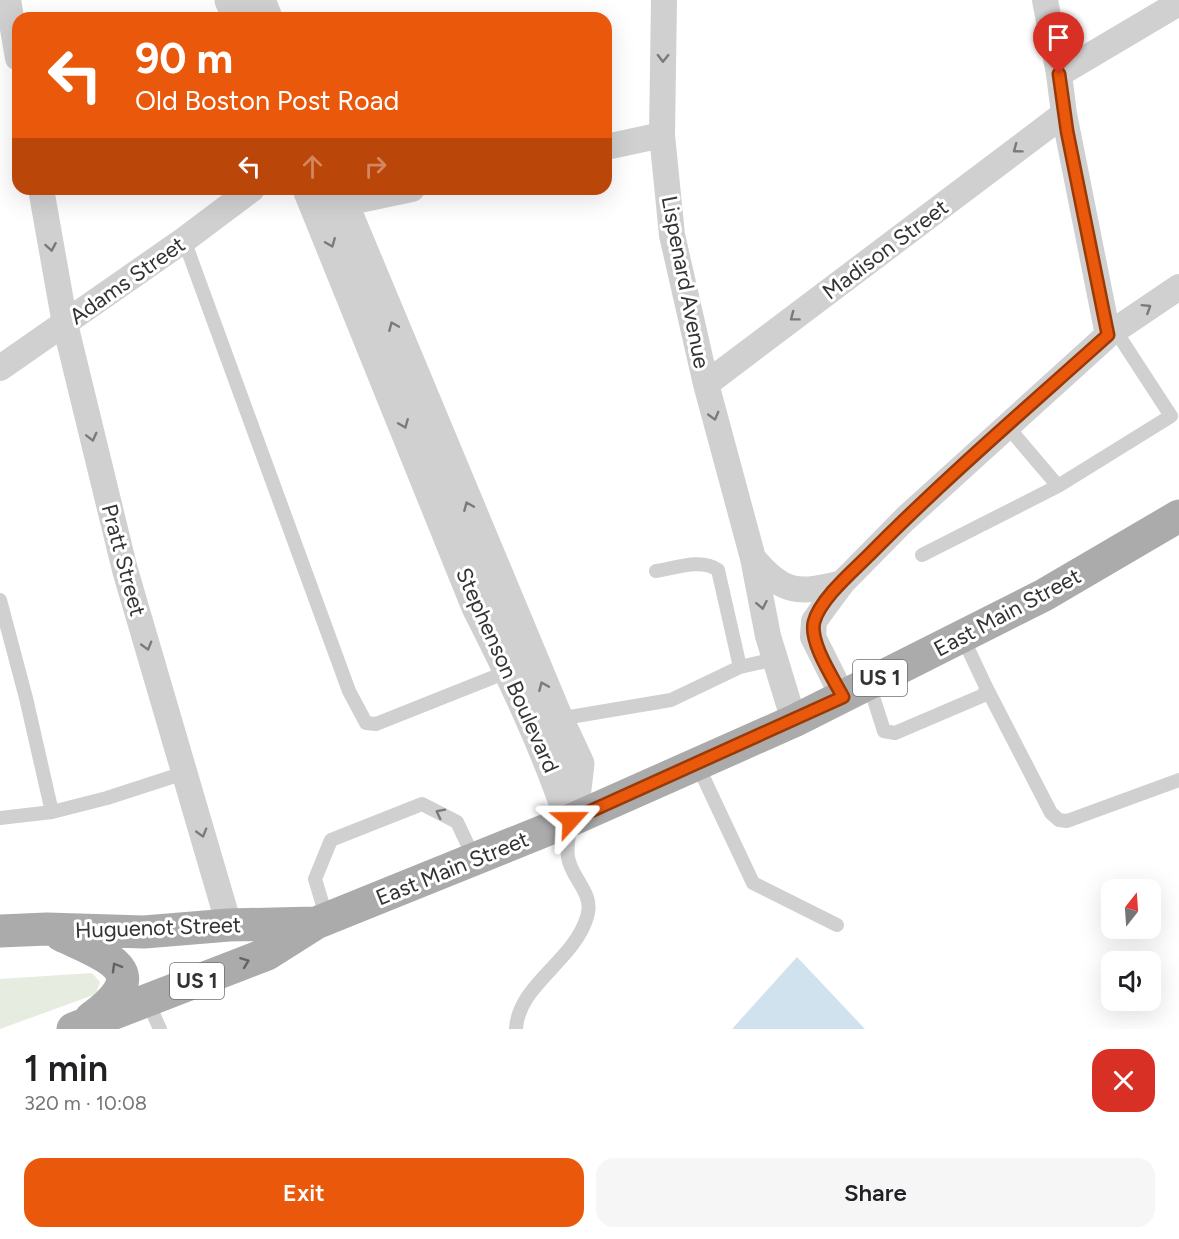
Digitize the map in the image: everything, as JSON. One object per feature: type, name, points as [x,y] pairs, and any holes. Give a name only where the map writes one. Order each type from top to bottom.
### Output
[{"type":"main road","name":"East Main Street","points":[[76,1028],[153,1015],[267,954],[322,921],[571,820],[794,721],[1044,595],[1179,516]]},
{"type":"main road","name":"Huguenot Street","points":[[0,931],[47,929],[144,932],[322,921]]},
{"type":"main road","points":[[47,929],[111,958],[119,967],[122,978],[121,990],[113,1002],[76,1028]]},
{"type":"street","points":[[8,0],[12,23]]},
{"type":"street","name":"Lispenard Avenue","points":[[664,0],[662,135],[672,235],[706,384],[753,558],[775,659],[794,721]]},
{"type":"street","points":[[1045,0],[1064,114],[1112,332]]},
{"type":"street","points":[[1059,74],[1179,3]]},
{"type":"street","name":"Madison Street","points":[[706,384],[1064,114]]},
{"type":"street","points":[[612,146],[662,135]]},
{"type":"street","name":"Pratt Street","points":[[42,195],[65,324],[125,570],[229,925]]},
{"type":"street","name":"Adams Street","points":[[0,368],[184,240],[244,195]]},
{"type":"street","points":[[326,198],[355,195]]},
{"type":"street","name":"Stephenson Boulevard","points":[[326,198],[478,607],[510,670],[545,723],[578,764],[571,820]]},
{"type":"street","name":"Stephenson Boulevard","points":[[326,198],[545,723]]},
{"type":"street","points":[[856,690],[813,637],[814,621],[842,583],[905,519],[1112,332],[1179,287]]},
{"type":"street","name":"Lispenard Avenue","points":[[753,558],[768,576],[778,584],[792,590],[812,591],[842,583]]},
{"type":"lane","points":[[184,240],[349,691],[366,723],[376,724],[510,670]]},
{"type":"lane","points":[[922,555],[1058,486],[1175,413],[1112,332]]},
{"type":"lane","points":[[1007,426],[1058,486]]},
{"type":"lane","points":[[656,570],[709,564],[718,570],[740,667]]},
{"type":"lane","points":[[0,600],[26,698],[52,812]]},
{"type":"lane","points":[[962,636],[1052,813],[1059,820],[1067,821],[1179,780]]},
{"type":"lane","points":[[545,723],[671,700],[740,667],[775,659]]},
{"type":"lane","points":[[856,690],[884,731],[895,733],[984,695],[986,687]]},
{"type":"lane","points":[[697,764],[753,883],[837,925]]},
{"type":"lane","points":[[0,818],[52,812],[107,798],[184,773]]},
{"type":"lane","points":[[322,921],[315,879],[332,840],[422,804],[457,822],[474,858]]},
{"type":"lane","points":[[516,1029],[520,1010],[528,994],[560,962],[588,916],[589,900],[568,858],[571,820]]},
{"type":"shaded area","points":[[92,973],[100,982],[96,994],[0,1029],[0,979]]},
{"type":"water","points":[[797,957],[865,1029],[732,1029]]},
{"type":"route","points":[[571,820],[843,697],[813,637],[814,621],[822,607],[842,583],[905,519],[1108,335],[1102,296],[1067,131],[1059,74]]}]
